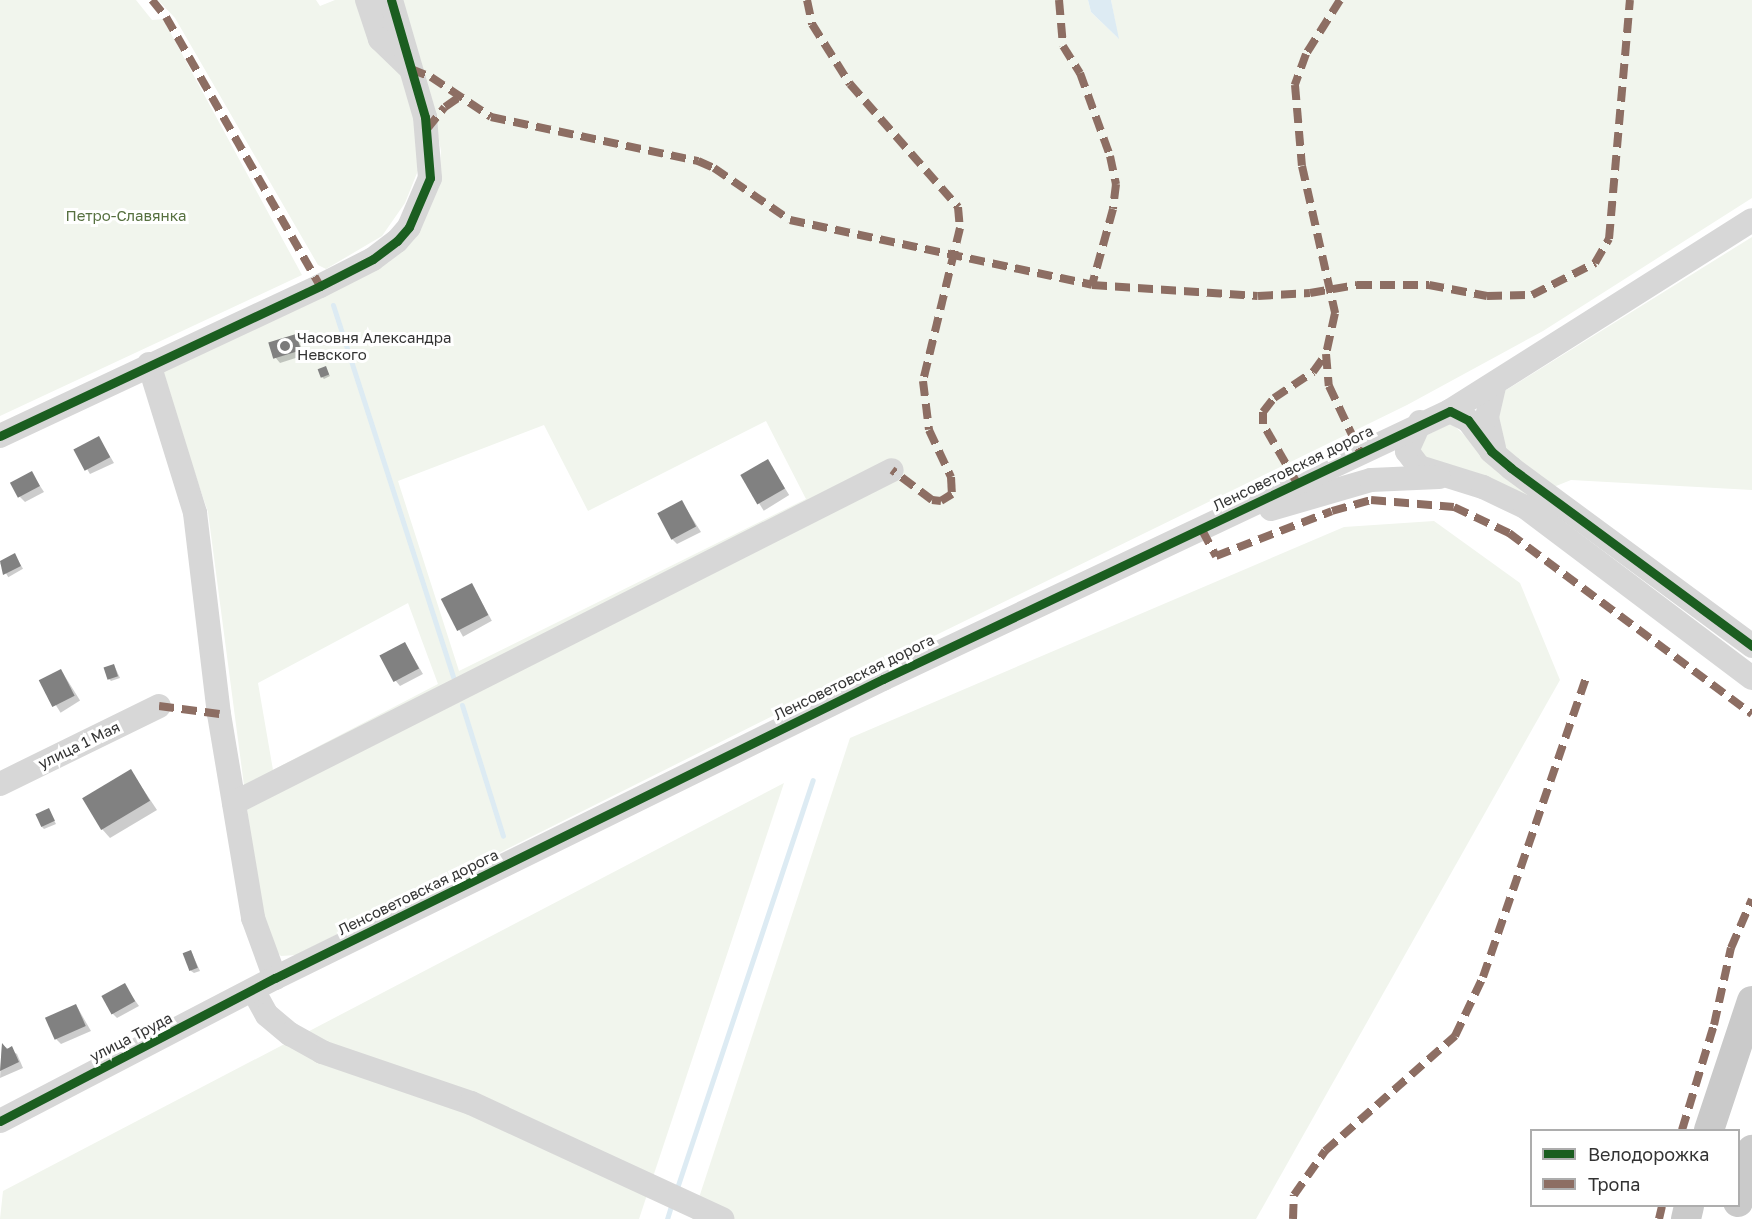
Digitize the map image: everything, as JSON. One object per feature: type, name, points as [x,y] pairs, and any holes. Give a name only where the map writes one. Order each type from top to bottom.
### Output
[{"type":"main road","points":[[1710,1129],[1752,1001]]},
{"type":"main road","points":[[1740,1196],[1752,1150]]},
{"type":"street","points":[[367,0],[380,39],[411,69]]},
{"type":"street","points":[[0,436],[149,364],[320,286],[373,259],[397,241],[409,227],[430,178],[426,117],[391,0]]},
{"type":"street","name":"Ленсоветовская дорога","points":[[275,978],[883,679],[1202,530],[1420,422],[1450,411],[1494,386],[1752,220]]},
{"type":"street","points":[[149,364],[195,513],[234,803],[253,918],[275,978]]},
{"type":"street","points":[[1494,386],[1488,417],[1492,443],[1500,458]]},
{"type":"street","points":[[1450,411],[1468,420],[1500,458],[1752,646]]},
{"type":"street","points":[[1420,422],[1408,442],[1411,459],[1419,467],[1504,495],[1546,520],[1752,678]]},
{"type":"street","points":[[234,803],[892,470]]},
{"type":"street","points":[[1202,530],[1371,480],[1449,477]]},
{"type":"street","name":"улица 1 Мая","points":[[0,784],[159,706]]},
{"type":"street","name":"улица Труда","points":[[0,1121],[275,978]]},
{"type":"street","points":[[258,999],[267,1015],[290,1034],[322,1052],[471,1103],[722,1219]]},
{"type":"green space","name":"Петро-Славянка","points":[[0,0],[136,0],[152,20],[163,19],[302,275],[0,416]]},
{"type":"green space","points":[[158,0],[316,0],[320,6],[335,0],[360,0],[399,65],[412,106],[419,168],[405,203],[382,236],[326,269],[318,265],[175,18]]},
{"type":"green space","points":[[399,0],[1088,0],[1091,12],[1118,38],[1111,0],[1752,0],[1752,198],[1543,331],[1407,405],[846,679],[296,955],[281,956],[272,948],[260,907],[208,512],[162,377],[166,366],[389,262],[439,184],[441,151],[435,119]],"holes":[[[766,421],[806,499],[459,671],[398,481],[544,425],[588,511]],[[408,603],[438,684],[273,770],[258,683]]]},
{"type":"green space","points":[[1752,237],[1752,490],[1571,480],[1551,488],[1506,454],[1496,403],[1503,392]]},
{"type":"green space","points":[[1451,423],[1529,494],[1527,499],[1419,461],[1421,438]]},
{"type":"green space","points":[[1434,521],[1520,583],[1560,680],[1256,1219],[692,1219],[850,738],[1344,527]]},
{"type":"green space","points":[[784,783],[639,1219],[0,1219],[3,1191]]},
{"type":"shaded area","points":[[1088,0],[1111,0],[1119,39],[1091,12]]},
{"type":"building","name":"Часовня Александра Невского","points":[[296,334],[301,350],[273,359],[268,342]]},
{"type":"building","points":[[326,366],[329,374],[321,378],[318,369]]},
{"type":"building","points":[[99,436],[110,457],[85,471],[73,450]]},
{"type":"building","points":[[768,459],[785,488],[757,504],[740,475]]},
{"type":"building","points":[[32,471],[40,486],[18,498],[10,483]]},
{"type":"building","points":[[682,500],[696,526],[671,540],[657,513]]},
{"type":"building","points":[[15,553],[21,566],[3,575],[0,561]]},
{"type":"building","points":[[472,583],[488,615],[457,631],[441,599]]},
{"type":"building","points":[[405,642],[419,668],[393,682],[379,656]]},
{"type":"building","points":[[114,664],[118,676],[108,680],[104,667]]},
{"type":"building","points":[[61,669],[75,696],[52,707],[39,680]]},
{"type":"building","points":[[131,769],[150,801],[101,830],[82,798]]},
{"type":"building","points":[[49,808],[55,821],[41,827],[35,814]]},
{"type":"building","points":[[191,950],[198,968],[189,971],[183,953]]},
{"type":"building","points":[[125,983],[135,1001],[112,1014],[101,996]]},
{"type":"building","points":[[76,1004],[86,1026],[55,1040],[45,1018]]},
{"type":"building","points":[[2,1043],[7,1049],[12,1046],[19,1062],[0,1071]]},
{"type":"waterway","points":[[333,305],[453,677]]},
{"type":"waterway","points":[[462,705],[503,836]]},
{"type":"waterway","points":[[676,1191],[813,780]]},
{"type":"waterway","points":[[667,1219],[672,1203]]},
{"type":"marked path","points":[[152,0],[166,17],[320,286]]},
{"type":"marked path","points":[[807,0],[812,24],[850,84],[958,207],[960,228],[923,381],[929,430],[951,477],[952,494],[941,501],[932,500],[892,470]]},
{"type":"marked path","points":[[1059,0],[1063,46],[1080,73],[1110,156],[1116,184],[1113,209],[1092,285]]},
{"type":"marked path","points":[[1340,0],[1306,54],[1295,85],[1302,166],[1335,313],[1326,354],[1329,386],[1360,452]]},
{"type":"marked path","points":[[411,69],[431,77],[491,117],[698,161],[714,168],[790,220],[1092,285],[1258,296],[1310,293],[1357,285],[1429,285],[1487,296],[1532,295],[1595,263],[1609,239],[1630,0]]},
{"type":"marked path","points":[[427,129],[445,107],[461,96]]},
{"type":"marked path","points":[[1297,483],[1263,424],[1263,412],[1274,398],[1313,372],[1326,354]]},
{"type":"marked path","points":[[1202,530],[1216,556],[1332,511],[1371,500],[1454,507],[1509,533],[1752,714]]},
{"type":"marked path","points":[[1293,1219],[1294,1195],[1325,1151],[1455,1036],[1483,977],[1586,678]]},
{"type":"marked path","points":[[159,706],[219,714]]},
{"type":"marked path","points":[[1682,1129],[1714,1025],[1731,948],[1752,899]]},
{"type":"marked path","points":[[1659,1219],[1662,1207]]},
{"type":"cycle path","points":[[0,436],[320,286],[373,259],[397,241],[409,227],[430,178],[425,117],[391,0]]},
{"type":"cycle path","points":[[0,1121],[275,978],[883,679],[1450,411],[1468,420],[1491,451],[1511,468],[1752,646]]},
{"type":"place","name":"Часовня Александра Невского","points":[[285,346]]}]
